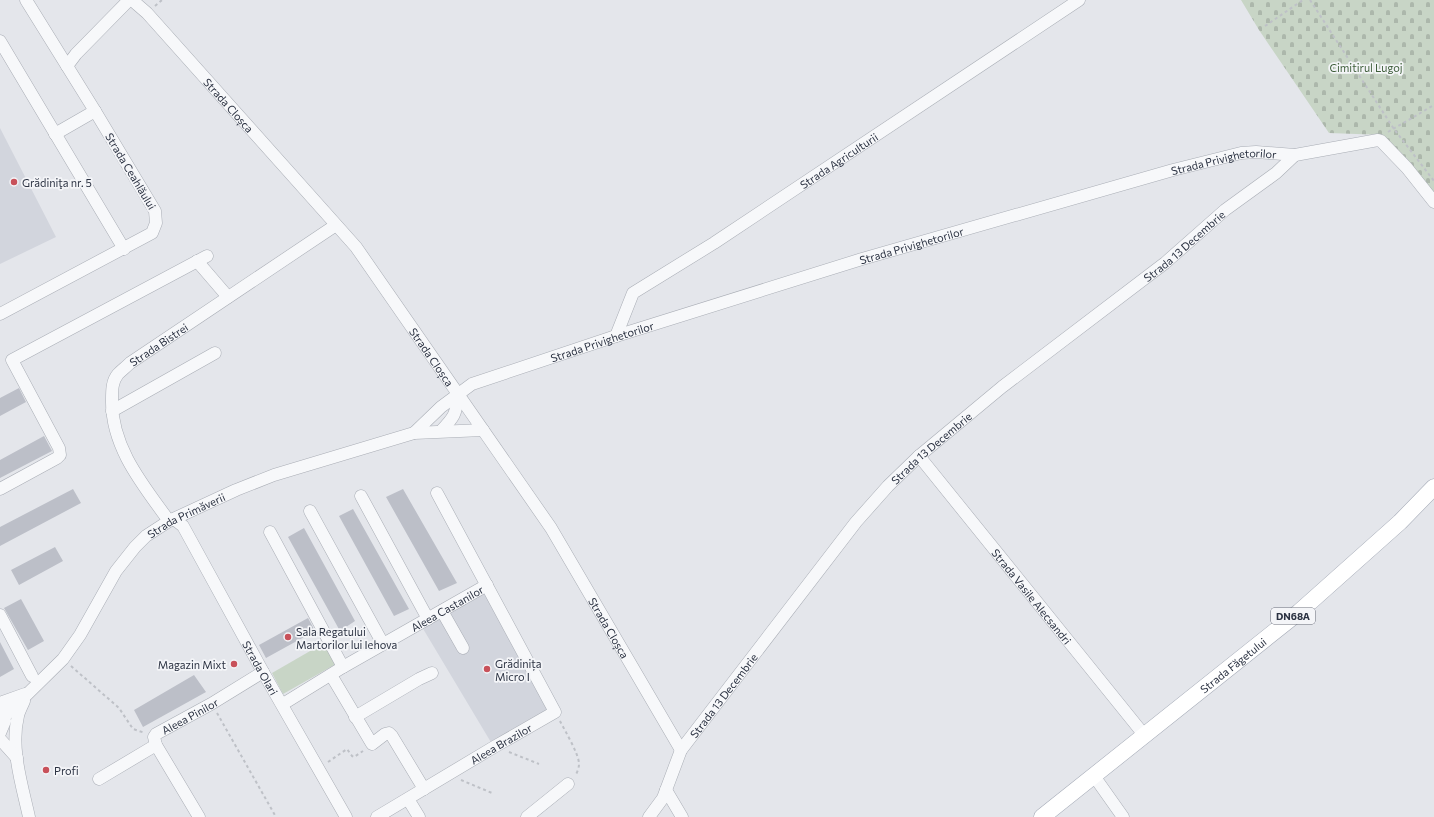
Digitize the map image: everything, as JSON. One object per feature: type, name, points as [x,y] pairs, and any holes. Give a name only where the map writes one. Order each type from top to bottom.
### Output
[{"type":"main road","name":"Strada Făgetului","points":[[1042,817],[1299,612],[1400,522],[1434,487]]},
{"type":"street","name":"Strada Ceahlăului","points":[[0,314],[152,233],[156,223],[155,211],[26,0]]},
{"type":"street","points":[[67,66],[76,54],[129,0]]},
{"type":"street","name":"Strada Cloșca","points":[[132,0],[147,13],[356,247],[551,528],[681,750]]},
{"type":"street","name":"Strada Agriculturii","points":[[616,336],[634,293],[714,243],[1079,0]]},
{"type":"street","points":[[0,41],[124,249]]},
{"type":"street","points":[[55,134],[95,111]]},
{"type":"street","points":[[1380,137],[1380,141],[1407,168],[1434,202]]},
{"type":"street","name":"Strada Privighetorilor","points":[[458,395],[472,384],[616,336],[862,259],[1173,170],[1241,153],[1256,152],[1295,155],[1380,137]]},
{"type":"street","name":"Strada 13 Decembrie","points":[[649,817],[663,798],[681,750],[856,522],[888,486],[919,456],[1002,387],[1165,262],[1220,215],[1276,173],[1295,155]]},
{"type":"street","name":"Strada Bistrei","points":[[172,520],[140,480],[128,461],[118,437],[112,411],[112,388],[118,374],[130,363],[336,225]]},
{"type":"street","points":[[0,489],[60,455],[59,448],[12,360],[202,258],[228,297]]},
{"type":"street","points":[[112,411],[215,353]]},
{"type":"street","points":[[441,431],[453,418],[457,410],[458,395]]},
{"type":"street","name":"Strada Primăverii","points":[[414,433],[441,407],[458,395]]},
{"type":"street","name":"Strada Primăverii","points":[[2,721],[54,668],[73,645],[126,557],[146,536],[172,520],[236,490],[274,475],[414,433],[483,430]]},
{"type":"street","name":"Strada Vasile Alecsandri","points":[[919,456],[1144,736]]},
{"type":"street","points":[[437,493],[555,712]]},
{"type":"street","points":[[361,496],[428,620]]},
{"type":"street","points":[[310,511],[384,644]]},
{"type":"street","name":"Strada Olari","points":[[172,520],[183,526],[263,672],[346,817]]},
{"type":"street","points":[[270,532],[342,667]]},
{"type":"street","name":"Aleea Castanilor","points":[[282,704],[342,667],[428,620],[487,585]]},
{"type":"street","points":[[442,611],[463,648]]},
{"type":"street","points":[[0,615],[32,676]]},
{"type":"street","name":"Aleea Pinilor","points":[[199,817],[155,741],[156,734],[211,704],[263,672]]},
{"type":"street","points":[[355,717],[432,673]]},
{"type":"street","points":[[331,675],[372,744],[385,734],[389,733],[424,789]]},
{"type":"street","points":[[28,693],[18,714],[16,742],[17,758],[29,817]]},
{"type":"street","name":"Strada Primăverii","points":[[0,703],[28,693]]},
{"type":"street","name":"Aleea Brazilor","points":[[377,817],[555,712]]},
{"type":"street","points":[[2,721],[16,742]]},
{"type":"street","points":[[0,739],[17,758]]},
{"type":"street","points":[[99,779],[155,741]]},
{"type":"street","points":[[1094,776],[1123,817]]},
{"type":"street","points":[[527,817],[568,784]]},
{"type":"street","points":[[666,790],[682,817]]},
{"type":"street","points":[[408,799],[419,817]]},
{"type":"path","points":[[1265,26],[1303,0]]},
{"type":"path","points":[[1310,0],[1394,128],[1434,181]]},
{"type":"path","points":[[1380,137],[1434,105]]},
{"type":"path","points":[[70,666],[120,708],[133,729],[155,741]]},
{"type":"path","points":[[211,704],[276,817]]},
{"type":"path","points":[[555,712],[573,745],[580,763],[577,774],[568,784]]},
{"type":"path","points":[[319,769],[347,749],[354,757],[372,744]]},
{"type":"path","points":[[494,747],[539,764]]},
{"type":"path","points":[[448,775],[492,793]]},
{"type":"shaded area","name":"Grădiniţa nr. 5","points":[[0,128],[56,237],[0,264]]},
{"type":"shaded area","name":"Grădinița Micro I","points":[[485,590],[548,710],[492,744],[422,627]]},
{"type":"green space","name":"Cimitirul Lugoj","points":[[1241,0],[1434,0],[1434,201],[1383,135],[1329,133],[1259,30]]},
{"type":"green space","points":[[324,643],[336,664],[283,694],[272,673]]},
{"type":"building","points":[[19,388],[26,402],[0,416],[0,398]]},
{"type":"building","points":[[44,436],[52,451],[0,478],[0,460]]},
{"type":"building","points":[[73,489],[81,503],[0,546],[0,527]]},
{"type":"building","points":[[403,489],[457,583],[439,591],[386,497]]},
{"type":"building","points":[[353,509],[409,609],[394,616],[339,516]]},
{"type":"building","points":[[304,528],[355,621],[340,631],[288,537]]},
{"type":"building","points":[[55,547],[63,561],[19,585],[11,570]]},
{"type":"building","points":[[21,599],[44,641],[28,650],[4,608]]},
{"type":"building","name":"Sala Regatului Martorilor lui Iehova","points":[[308,618],[315,631],[266,658],[259,645]]},
{"type":"building","points":[[0,642],[14,669],[0,677]]},
{"type":"building","points":[[194,675],[206,692],[143,727],[134,710]]},
{"type":"place","name":"Grădiniţa nr. 5","points":[[14,182]]},
{"type":"place","name":"Sala Regatului Martorilor lui Iehova","points":[[288,637]]},
{"type":"place","name":"Magazin Mixt","points":[[234,664]]},
{"type":"place","name":"Grădinița Micro I","points":[[487,669]]},
{"type":"place","name":"Profi","points":[[46,770]]}]
